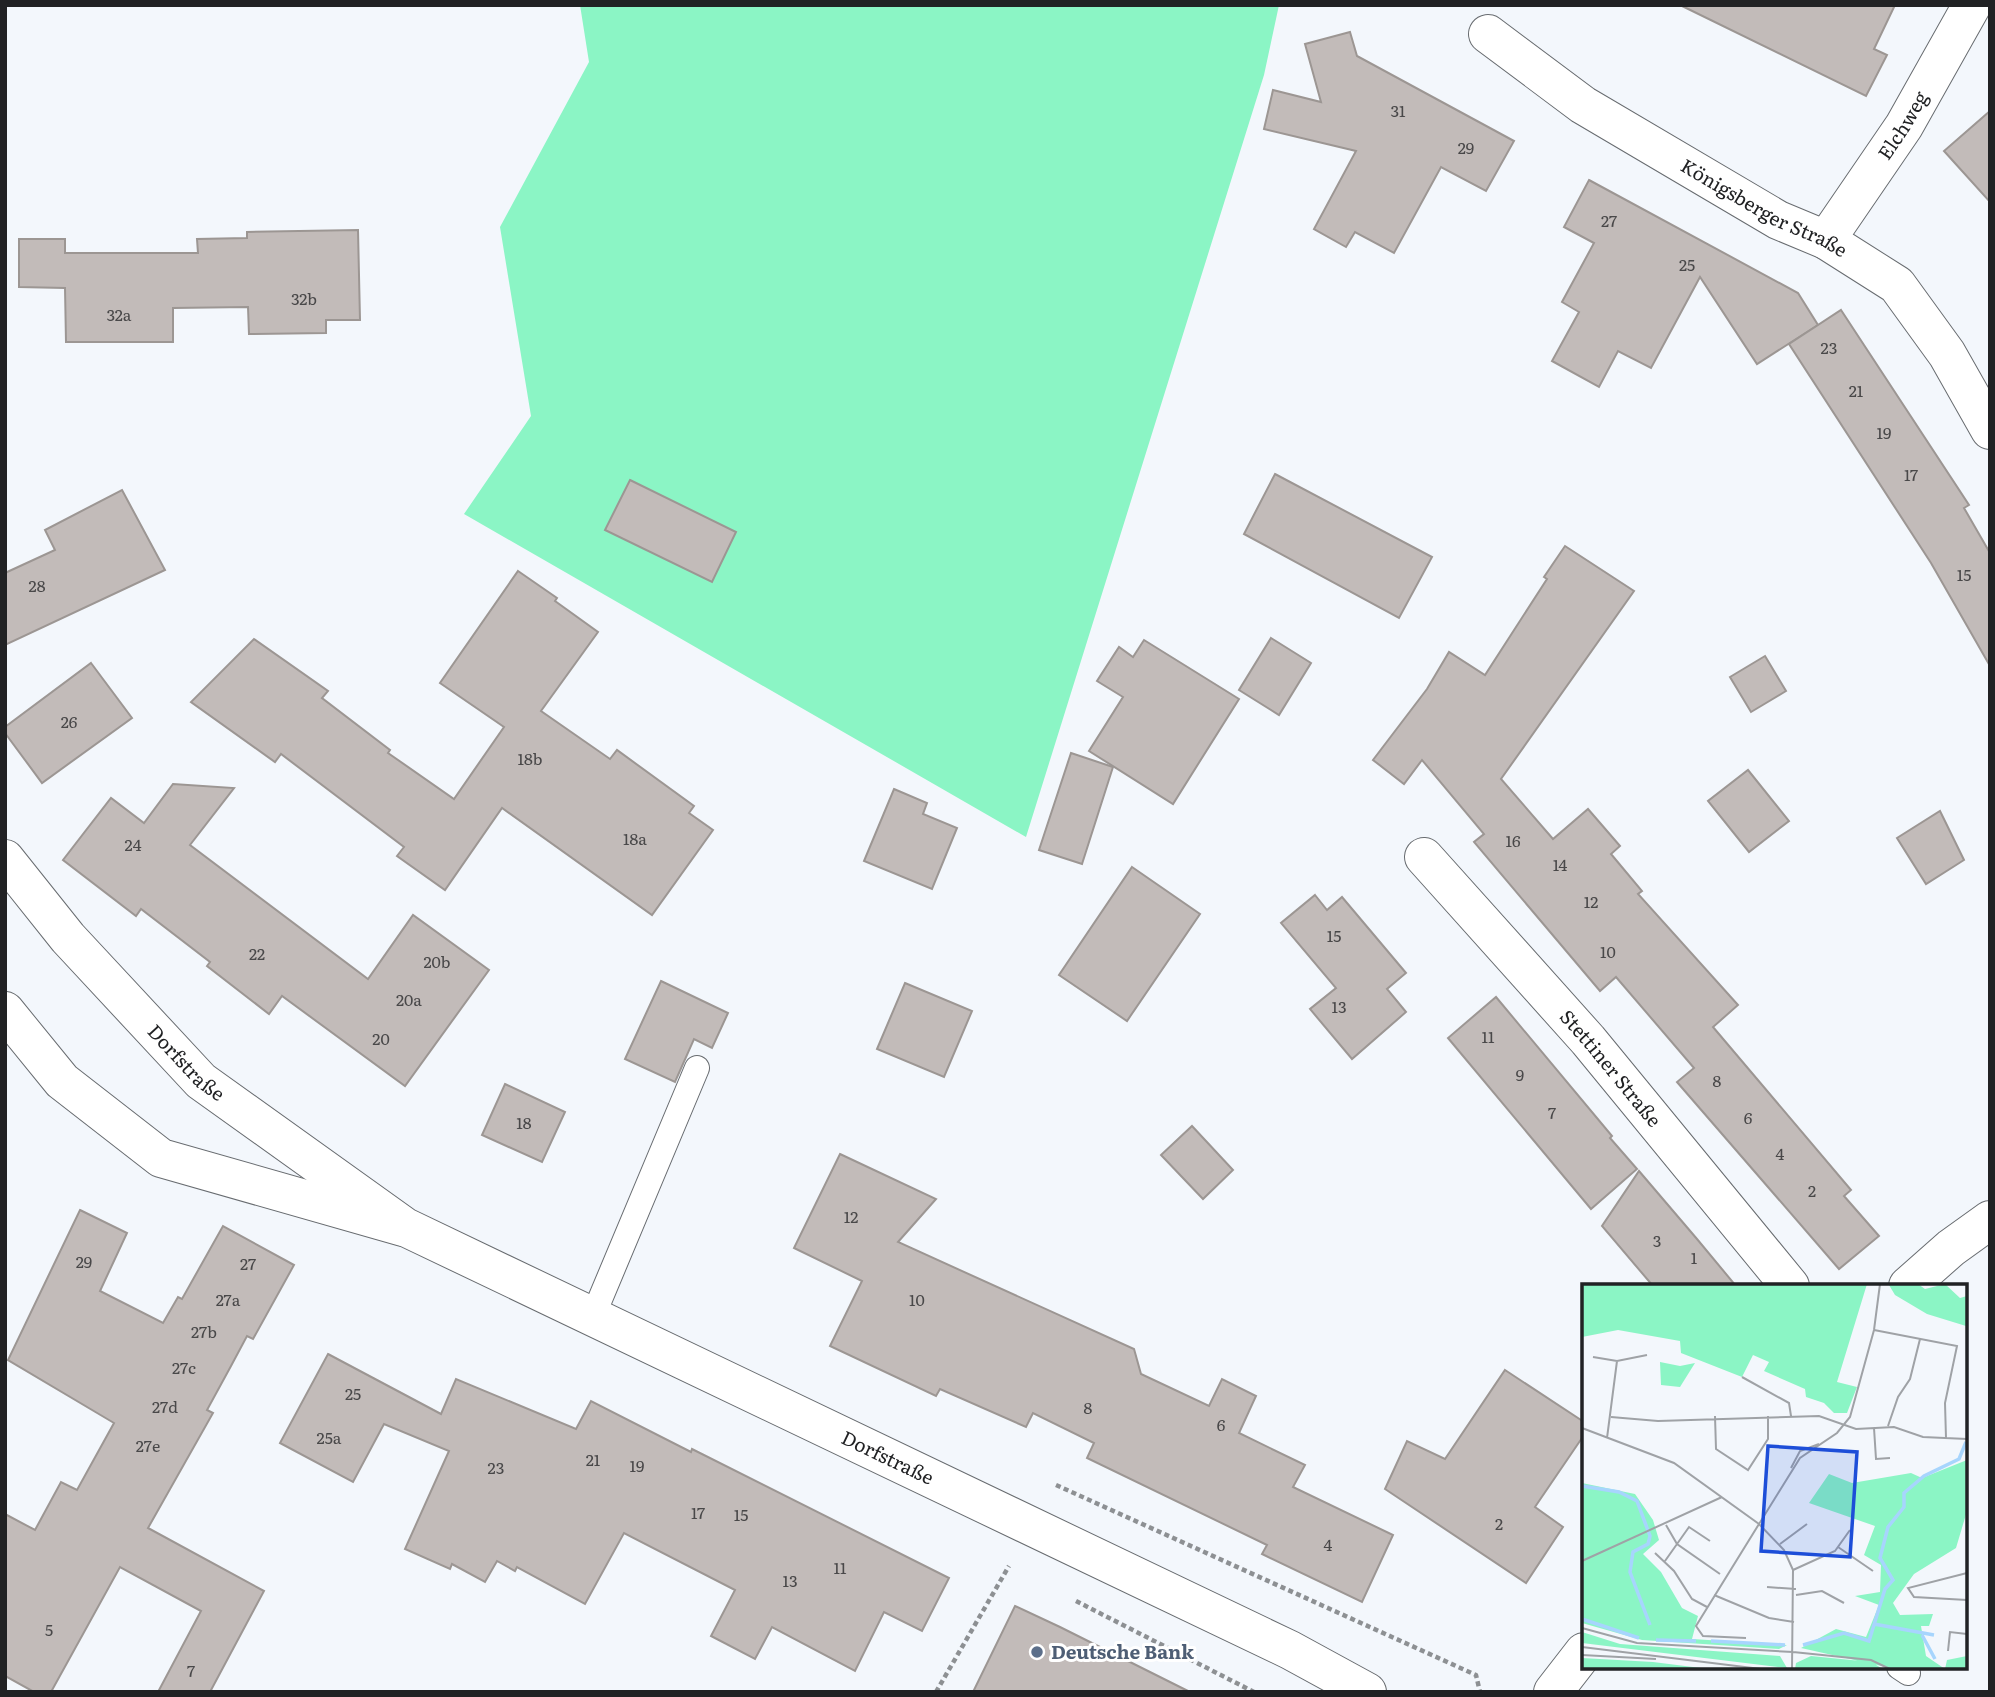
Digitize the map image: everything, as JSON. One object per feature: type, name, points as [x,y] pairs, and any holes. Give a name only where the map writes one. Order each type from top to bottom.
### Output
[{"type":"street","name":"Elchweg","points":[[1826,240],[1904,126],[1972,5]]},
{"type":"street","name":"Königsberger Straße","points":[[1488,34],[1583,105],[1778,220],[1826,240],[1897,285],[1947,354],[1990,430]]},
{"type":"street","name":"Stettiner Straße","points":[[1424,857],[1588,1040],[1788,1284]]},
{"type":"street","name":"Dorfstraße","points":[[5,859],[68,938],[201,1081],[405,1227]]},
{"type":"street","name":"Dorfstraße","points":[[5,1011],[62,1081],[161,1158],[405,1227],[1290,1650],[1367,1692]]},
{"type":"street","points":[[1910,1284],[1951,1248],[1990,1220]]},
{"type":"street","points":[[1553,1692],[1582,1655]]},
{"type":"lane","points":[[593,1316],[697,1068]]},
{"type":"path","points":[[1050,1482],[1476,1675],[1480,1692]]},
{"type":"path","points":[[936,1692],[1034,1527]]},
{"type":"green space","points":[[580,5],[1279,5],[1264,75],[1026,837],[464,514],[531,416],[500,227],[589,62]]},
{"type":"building","points":[[1680,5],[1895,5],[1874,49],[1887,55],[1866,96]]},
{"type":"building","points":[[1350,32],[1357,56],[1514,141],[1486,191],[1441,167],[1394,253],[1355,232],[1346,247],[1314,229],[1356,151],[1264,129],[1273,90],[1321,102],[1305,44]]},
{"type":"building","points":[[1990,111],[1990,202],[1944,151]]},
{"type":"building","points":[[1589,180],[1798,293],[1818,325],[1757,364],[1700,277],[1651,368],[1618,351],[1599,387],[1552,361],[1579,312],[1562,302],[1594,243],[1564,227]]},
{"type":"building","points":[[358,230],[360,320],[326,320],[326,333],[249,334],[248,307],[173,308],[173,342],[66,342],[65,288],[19,287],[19,239],[65,239],[65,253],[198,253],[197,239],[247,238],[247,232]]},
{"type":"building","points":[[1841,310],[1969,505],[1964,508],[1990,553],[1990,666],[1931,563],[1789,344]]},
{"type":"building","points":[[1275,474],[1432,557],[1399,618],[1244,534]]},
{"type":"building","points":[[630,480],[736,532],[712,582],[605,530]]},
{"type":"building","points":[[122,490],[165,570],[5,645],[5,573],[55,550],[45,530]]},
{"type":"building","points":[[1565,546],[1634,591],[1501,779],[1553,839],[1588,809],[1620,846],[1611,854],[1642,891],[1638,894],[1738,1005],[1713,1027],[1851,1190],[1844,1196],[1879,1236],[1839,1269],[1677,1082],[1694,1068],[1616,977],[1600,991],[1474,842],[1484,834],[1422,760],[1404,784],[1373,760],[1427,689],[1449,652],[1485,675]]},
{"type":"building","points":[[518,571],[557,598],[555,601],[598,632],[541,711],[610,759],[617,750],[694,806],[689,813],[713,830],[652,915],[502,808],[445,890],[397,856],[404,847],[281,754],[275,762],[191,702],[254,639],[328,691],[322,698],[390,750],[388,753],[454,799],[504,727],[440,683]]},
{"type":"building","points":[[1271,638],[1311,663],[1279,715],[1239,690]]},
{"type":"building","points":[[1144,640],[1239,699],[1173,804],[1089,751],[1123,697],[1097,681],[1119,647],[1133,657]]},
{"type":"building","points":[[1765,656],[1786,691],[1751,712],[1730,677]]},
{"type":"building","points":[[91,663],[132,718],[42,783],[5,733],[5,727]]},
{"type":"building","points":[[1071,753],[1113,767],[1082,864],[1039,850]]},
{"type":"building","points":[[1748,770],[1789,821],[1749,852],[1708,801]]},
{"type":"building","points":[[173,784],[234,788],[190,845],[368,979],[413,915],[489,970],[405,1086],[282,996],[269,1014],[207,966],[210,962],[141,909],[136,916],[63,860],[111,798],[144,823]]},
{"type":"building","points":[[894,789],[927,803],[923,814],[957,828],[932,889],[864,861]]},
{"type":"building","points":[[1940,811],[1964,860],[1926,884],[1897,838]]},
{"type":"building","points":[[1132,867],[1200,914],[1127,1021],[1059,975]]},
{"type":"building","points":[[1315,895],[1327,910],[1342,897],[1406,973],[1387,989],[1406,1012],[1352,1059],[1310,1009],[1336,988],[1281,923]]},
{"type":"building","points":[[661,981],[728,1013],[712,1048],[694,1039],[675,1082],[625,1059]]},
{"type":"building","points":[[905,983],[972,1011],[944,1077],[877,1049]]},
{"type":"building","points":[[1496,997],[1637,1169],[1591,1209],[1448,1038]]},
{"type":"building","points":[[505,1084],[565,1112],[542,1162],[482,1135]]},
{"type":"building","points":[[1192,1126],[1233,1170],[1203,1199],[1161,1155]]},
{"type":"building","points":[[840,1154],[936,1199],[898,1242],[1134,1349],[1141,1374],[1209,1406],[1222,1379],[1256,1396],[1239,1433],[1305,1465],[1293,1487],[1393,1535],[1362,1602],[1262,1554],[1267,1545],[1087,1458],[1094,1443],[1033,1413],[1026,1427],[940,1389],[936,1396],[830,1346],[862,1281],[794,1248]]},
{"type":"building","points":[[1639,1171],[1734,1284],[1651,1284],[1602,1226]]},
{"type":"building","points":[[80,1210],[127,1233],[100,1291],[163,1323],[178,1297],[182,1299],[223,1226],[294,1265],[253,1339],[247,1336],[207,1410],[213,1413],[148,1528],[264,1591],[210,1692],[158,1692],[201,1611],[120,1567],[51,1692],[34,1692],[5,1676],[5,1514],[35,1530],[61,1482],[77,1490],[114,1423],[8,1360]]},
{"type":"building","points":[[328,1354],[441,1414],[456,1379],[576,1429],[591,1401],[949,1578],[922,1631],[884,1612],[855,1671],[772,1627],[755,1659],[711,1636],[735,1590],[624,1533],[585,1604],[517,1567],[515,1571],[497,1561],[485,1582],[452,1564],[450,1569],[405,1549],[449,1451],[384,1424],[353,1482],[280,1443]]},
{"type":"building","points":[[1505,1370],[1582,1421],[1582,1438],[1535,1507],[1563,1527],[1526,1583],[1385,1489],[1407,1441],[1445,1459]]},
{"type":"building","points":[[1015,1606],[1060,1627],[1190,1692],[973,1692]]},
{"type":"place","name":"Deutsche Bank","points":[[1037,1652]]}]
